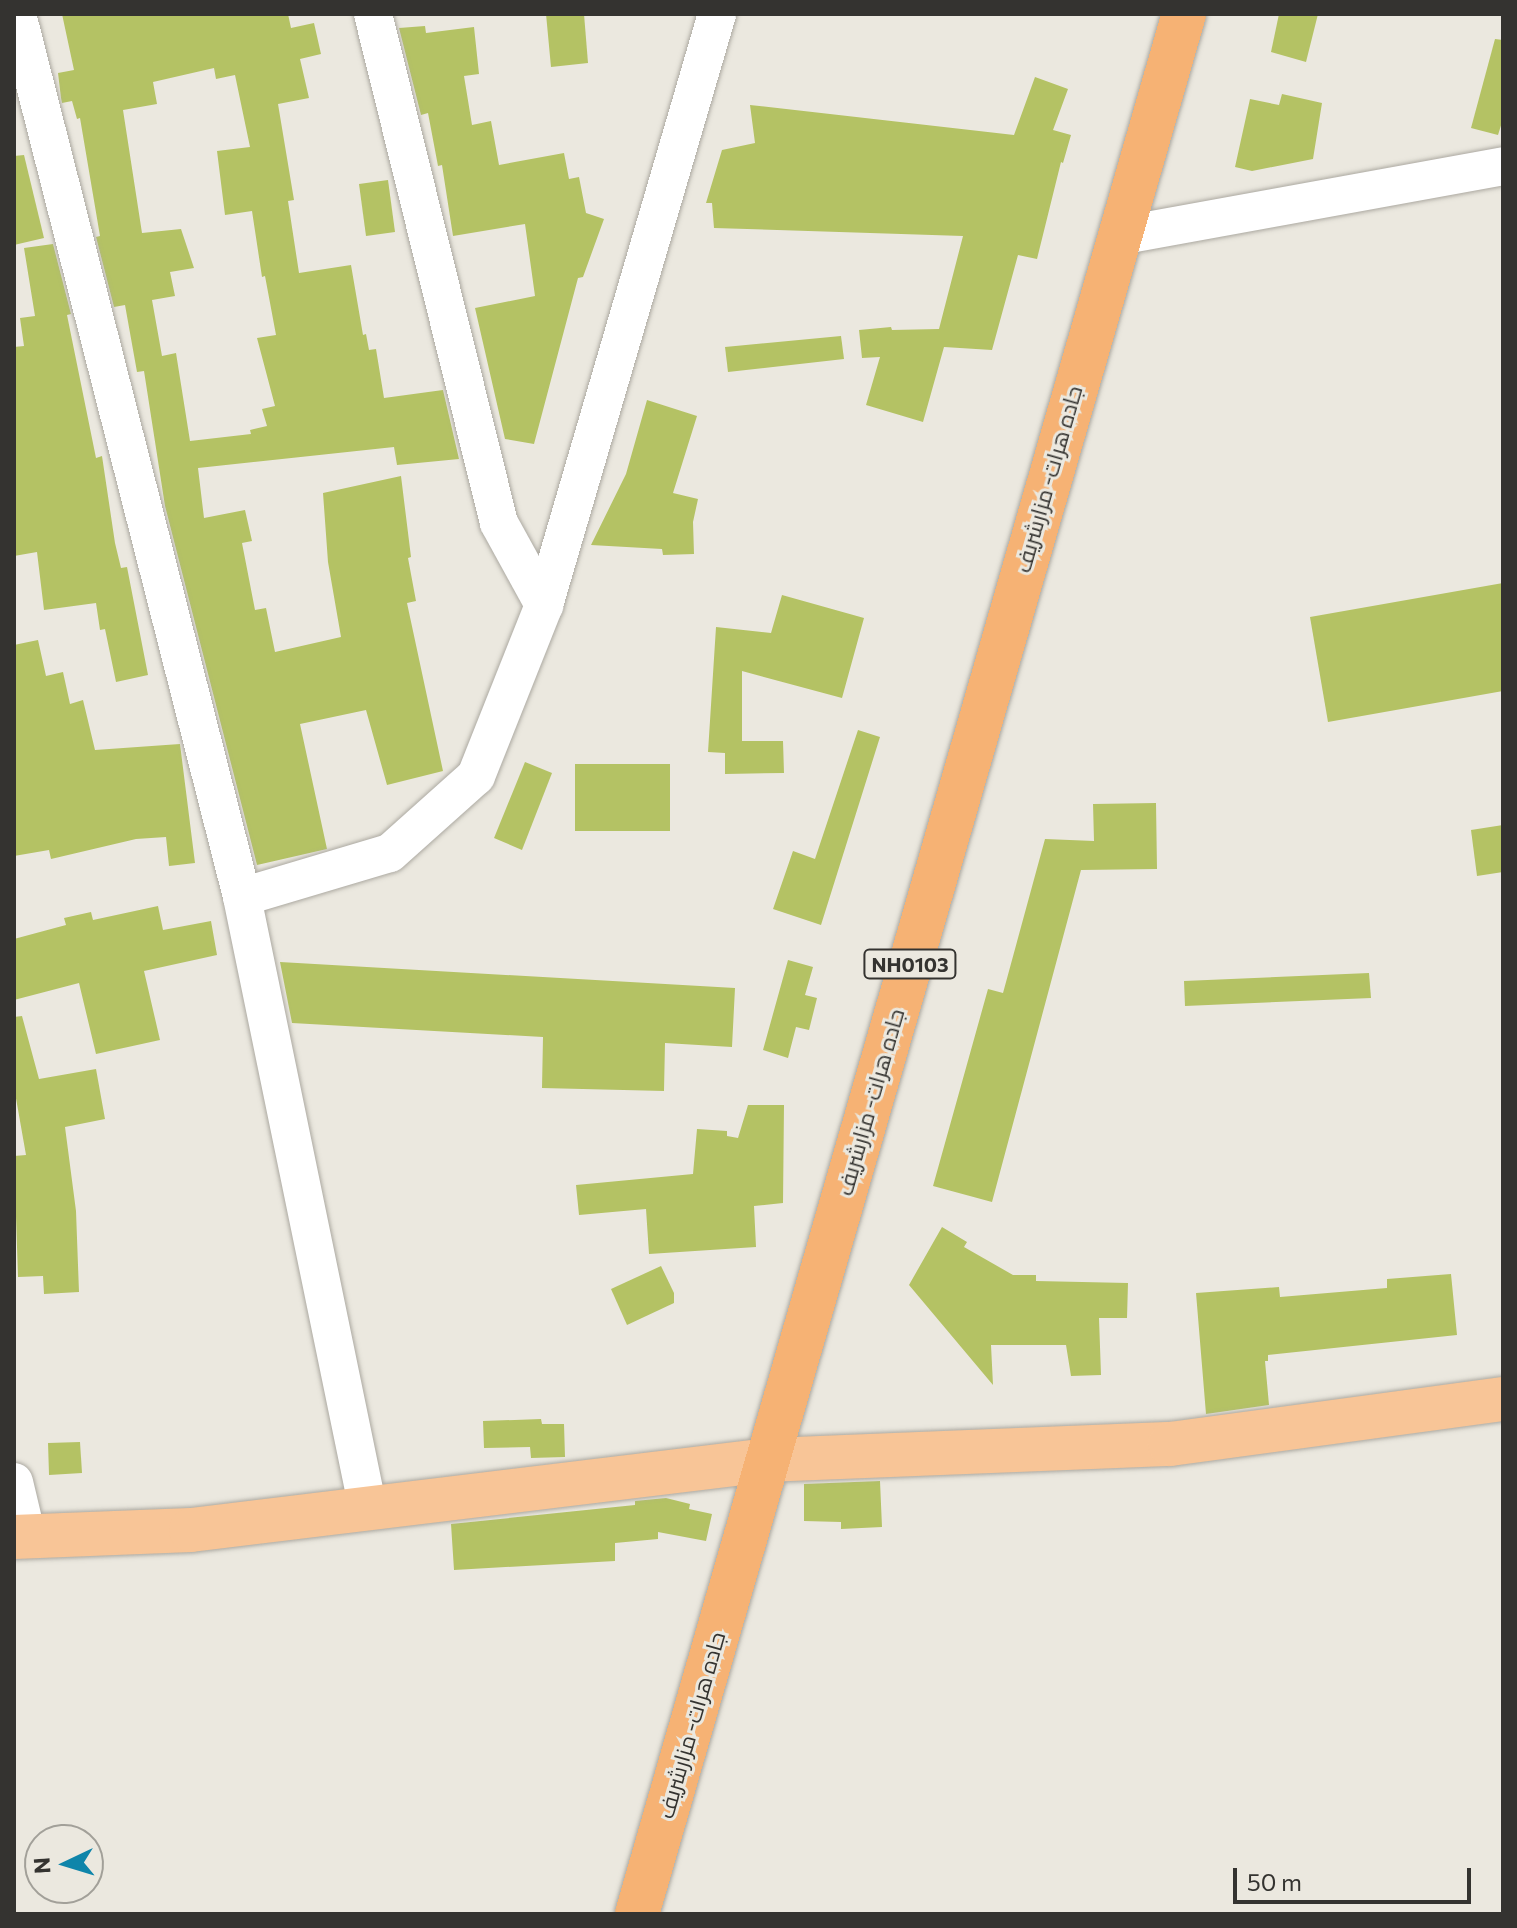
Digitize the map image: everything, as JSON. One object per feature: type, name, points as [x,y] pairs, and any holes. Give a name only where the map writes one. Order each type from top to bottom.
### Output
[{"type":"highway","name":"جاده هرات- مزارشریف","points":[[637,1914],[1184,14]]},
{"type":"main road","points":[[20,1537],[191,1530],[768,1460],[1170,1444],[1503,1399]]},
{"type":"street","points":[[17,14],[242,897],[368,1509]]},
{"type":"street","points":[[373,14],[499,523],[544,605]]},
{"type":"street","points":[[242,897],[390,853],[476,776],[544,605],[717,14]]},
{"type":"street","points":[[1119,236],[1503,166]]},
{"type":"street","points":[[14,1482],[20,1537]]},
{"type":"building","points":[[62,14],[288,14],[291,28],[314,23],[321,54],[300,59],[309,98],[278,104],[294,200],[288,201],[299,273],[351,265],[363,335],[366,334],[369,350],[376,349],[384,398],[443,390],[459,459],[397,465],[394,447],[198,468],[204,518],[245,510],[252,541],[242,543],[255,610],[266,608],[275,652],[341,637],[328,562],[323,493],[401,476],[411,557],[408,558],[416,601],[407,603],[443,771],[387,785],[366,710],[300,724],[327,849],[257,865],[165,506],[144,371],[137,372],[125,305],[114,307],[96,237],[100,236],[80,118],[77,119],[72,101],[62,103],[58,73],[74,70]],"holes":[[[214,68],[216,79],[235,75],[250,147],[217,151],[225,215],[252,211],[262,277],[265,276],[276,335],[257,338],[275,406],[262,409],[267,426],[250,430],[251,434],[190,441],[176,353],[162,356],[152,300],[175,296],[170,272],[194,268],[181,229],[142,233],[123,110],[157,104],[153,82]]]},
{"type":"building","points":[[546,14],[584,14],[588,63],[551,67]]},
{"type":"building","points":[[1279,14],[1318,14],[1306,62],[1271,52]]},
{"type":"building","points":[[425,26],[426,33],[474,27],[479,74],[464,76],[472,125],[491,121],[499,165],[564,153],[569,179],[579,177],[586,213],[604,219],[583,277],[578,278],[534,444],[505,439],[475,308],[535,296],[525,224],[453,236],[442,165],[438,166],[428,113],[421,115],[399,28]]},
{"type":"building","points":[[1495,39],[1503,40],[1503,119],[1498,135],[1471,128]]},
{"type":"building","points":[[1035,77],[1068,89],[1053,130],[1071,135],[1061,162],[1037,259],[1018,255],[992,350],[944,347],[923,422],[866,405],[880,357],[862,358],[859,330],[891,327],[892,330],[939,329],[963,236],[714,228],[712,203],[706,203],[722,150],[755,143],[750,105],[1014,135]]},
{"type":"building","points":[[1282,94],[1322,103],[1313,159],[1252,171],[1235,167],[1250,99],[1279,105]]},
{"type":"building","points":[[24,155],[44,238],[14,245],[14,156]]},
{"type":"building","points":[[388,180],[395,232],[366,236],[359,184]]},
{"type":"building","points":[[53,244],[71,314],[67,315],[96,458],[102,456],[115,543],[121,568],[127,567],[148,675],[116,682],[105,629],[100,630],[96,603],[44,610],[37,552],[14,556],[14,347],[24,346],[20,318],[35,316],[24,248]]},
{"type":"building","points":[[841,336],[844,359],[728,372],[725,347]]},
{"type":"building","points":[[647,400],[697,416],[673,493],[698,499],[693,522],[694,554],[663,555],[662,549],[591,545],[626,474]]},
{"type":"building","points":[[1503,583],[1503,691],[1328,722],[1310,617]]},
{"type":"building","points":[[782,595],[864,618],[842,698],[742,671],[742,741],[783,741],[784,773],[725,774],[725,753],[708,752],[716,627],[771,633]]},
{"type":"building","points":[[38,640],[46,676],[63,672],[70,704],[83,700],[95,750],[180,744],[195,863],[169,866],[166,837],[136,839],[51,859],[49,850],[14,856],[14,645]]},
{"type":"building","points":[[858,730],[880,737],[821,925],[773,909],[793,851],[815,859]]},
{"type":"building","points":[[525,762],[552,773],[522,850],[494,838]]},
{"type":"building","points":[[575,764],[670,764],[670,831],[575,831]]},
{"type":"building","points":[[1156,803],[1157,869],[1081,870],[992,1202],[933,1186],[988,989],[1003,993],[1045,839],[1094,841],[1093,804]]},
{"type":"building","points":[[1503,825],[1503,872],[1477,876],[1471,830]]},
{"type":"building","points":[[158,906],[163,930],[211,921],[217,955],[144,971],[160,1040],[96,1054],[79,983],[14,1000],[14,939],[66,925],[64,918],[91,912],[93,920]]},
{"type":"building","points":[[788,960],[813,967],[805,995],[817,998],[809,1030],[796,1027],[788,1058],[763,1050]]},
{"type":"building","points":[[280,962],[735,988],[732,1047],[665,1043],[664,1091],[542,1088],[543,1037],[292,1023]]},
{"type":"building","points":[[1369,973],[1371,998],[1185,1006],[1184,981]]},
{"type":"building","points":[[22,1016],[39,1079],[96,1069],[105,1119],[65,1127],[76,1211],[79,1292],[44,1294],[43,1276],[18,1277],[14,1156],[26,1155],[14,1087],[14,1017]]},
{"type":"building","points":[[748,1105],[784,1105],[783,1203],[754,1206],[756,1247],[649,1254],[646,1209],[579,1215],[576,1185],[693,1174],[697,1129],[727,1131],[727,1136],[738,1138]]},
{"type":"building","points":[[942,1227],[967,1242],[964,1247],[1013,1275],[1036,1275],[1036,1281],[1128,1283],[1127,1318],[1099,1318],[1101,1375],[1071,1376],[1066,1345],[991,1345],[993,1385],[909,1285]]},
{"type":"building","points":[[661,1266],[674,1293],[674,1303],[627,1325],[611,1289]]},
{"type":"building","points":[[1451,1274],[1457,1335],[1268,1355],[1268,1361],[1265,1361],[1269,1405],[1206,1414],[1196,1293],[1279,1287],[1280,1297],[1387,1288],[1387,1279]]},
{"type":"building","points":[[541,1419],[542,1424],[564,1424],[565,1457],[531,1458],[530,1447],[484,1448],[483,1421]]},
{"type":"building","points":[[80,1442],[82,1473],[49,1475],[48,1443]]},
{"type":"building","points":[[880,1481],[882,1527],[841,1529],[841,1522],[804,1521],[804,1484]]},
{"type":"building","points":[[666,1498],[690,1504],[689,1509],[712,1514],[706,1541],[658,1532],[658,1539],[615,1543],[615,1561],[454,1570],[451,1524],[635,1505],[635,1501]]}]
